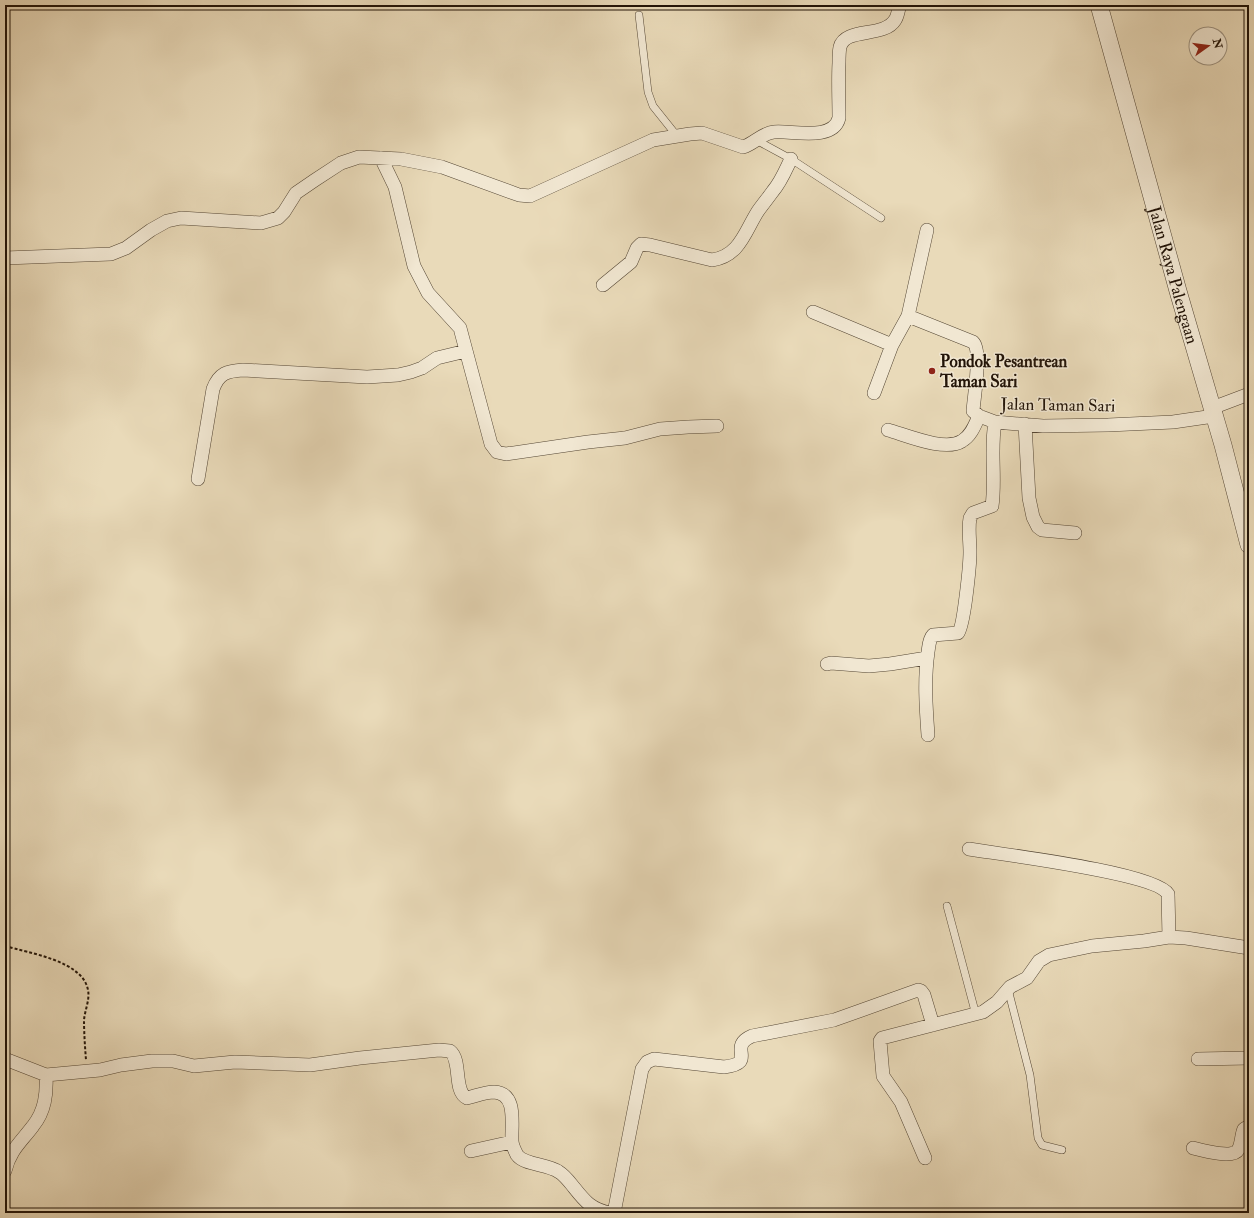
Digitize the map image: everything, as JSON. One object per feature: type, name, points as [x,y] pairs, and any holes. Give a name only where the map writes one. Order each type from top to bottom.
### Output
[{"type":"street","points":[[5,258],[111,254],[126,248],[151,230],[167,221],[182,218],[261,223],[271,221],[278,218],[284,212],[296,193],[341,164],[359,157],[401,159],[442,167],[519,195],[530,196],[653,140],[702,133],[743,148],[766,134],[774,132],[805,134],[817,133],[834,128],[838,124],[840,46],[850,36],[881,30],[890,26],[896,19],[900,5]]},
{"type":"street","name":"Jalan Raya Palengaan","points":[[1099,5],[1249,545]]},
{"type":"street","points":[[381,158],[395,187],[414,266],[428,293],[460,328],[491,444],[497,452],[506,454],[518,453],[625,438],[660,429],[717,426]]},
{"type":"street","points":[[603,285],[631,262],[636,248],[641,244],[712,260],[722,259],[734,249],[747,234],[755,216],[764,202],[774,191],[791,159]]},
{"type":"street","points":[[874,393],[892,345],[908,316],[927,230]]},
{"type":"street","points":[[813,312],[892,345]]},
{"type":"street","name":"Jalan Taman Sari","points":[[908,316],[973,342],[976,345],[978,356],[973,411],[979,416],[995,422],[1043,426],[1172,422],[1213,412],[1249,394]]},
{"type":"street","points":[[198,479],[216,382],[222,375],[230,371],[242,370],[367,377],[398,375],[422,368],[437,358],[466,351]]},
{"type":"street","points":[[888,430],[932,443],[953,445],[963,441],[972,432],[979,416]]},
{"type":"street","points":[[928,735],[925,668],[930,640],[933,635],[958,633],[960,631],[964,611],[969,563],[970,518],[973,513],[992,506],[994,472],[993,435],[995,422]]},
{"type":"street","points":[[1025,424],[1030,498],[1035,523],[1042,530],[1075,533]]},
{"type":"street","points":[[827,664],[832,663],[869,666],[927,658]]},
{"type":"street","points":[[969,849],[1090,868],[1119,874],[1154,884],[1167,891],[1168,894],[1169,937]]},
{"type":"street","points":[[925,1158],[901,1102],[883,1076],[880,1041],[882,1038],[983,1012],[993,1005],[1008,989],[1027,978],[1039,961],[1049,955],[1092,946],[1169,937],[1186,938],[1249,948]]},
{"type":"street","points":[[614,1213],[642,1069],[647,1062],[654,1059],[724,1067],[734,1066],[740,1063],[743,1058],[740,1048],[741,1044],[745,1039],[752,1036],[834,1020],[918,990],[924,995],[933,1025]]},
{"type":"street","points":[[5,1059],[46,1075],[100,1070],[121,1065],[152,1061],[173,1061],[194,1066],[236,1062],[310,1065],[439,1050],[450,1051],[454,1056],[461,1090],[464,1096],[467,1098],[495,1092],[504,1094],[507,1097],[510,1104],[513,1122],[512,1142],[521,1159],[555,1169],[566,1178],[588,1204],[600,1211],[610,1213]]},
{"type":"street","points":[[1198,1059],[1249,1058]]},
{"type":"street","points":[[5,1171],[8,1158],[34,1125],[43,1107],[46,1092],[46,1075]]},
{"type":"street","points":[[1193,1148],[1219,1153],[1235,1153],[1238,1150],[1244,1129],[1249,1126]]},
{"type":"street","points":[[471,1151],[512,1142]]},
{"type":"lane","points":[[638,15],[648,92],[653,106],[677,136]]},
{"type":"lane","points":[[756,140],[791,159],[881,218]]},
{"type":"lane","points":[[947,906],[976,1015]]},
{"type":"lane","points":[[1008,989],[1030,1075],[1038,1138],[1042,1145],[1062,1150]]},
{"type":"path","points":[[5,946],[61,963],[81,975],[86,981],[88,991],[84,1020],[87,1071]]},
{"type":"place","name":"Pondok Pesantrean Taman Sari","points":[[932,371]]}]
